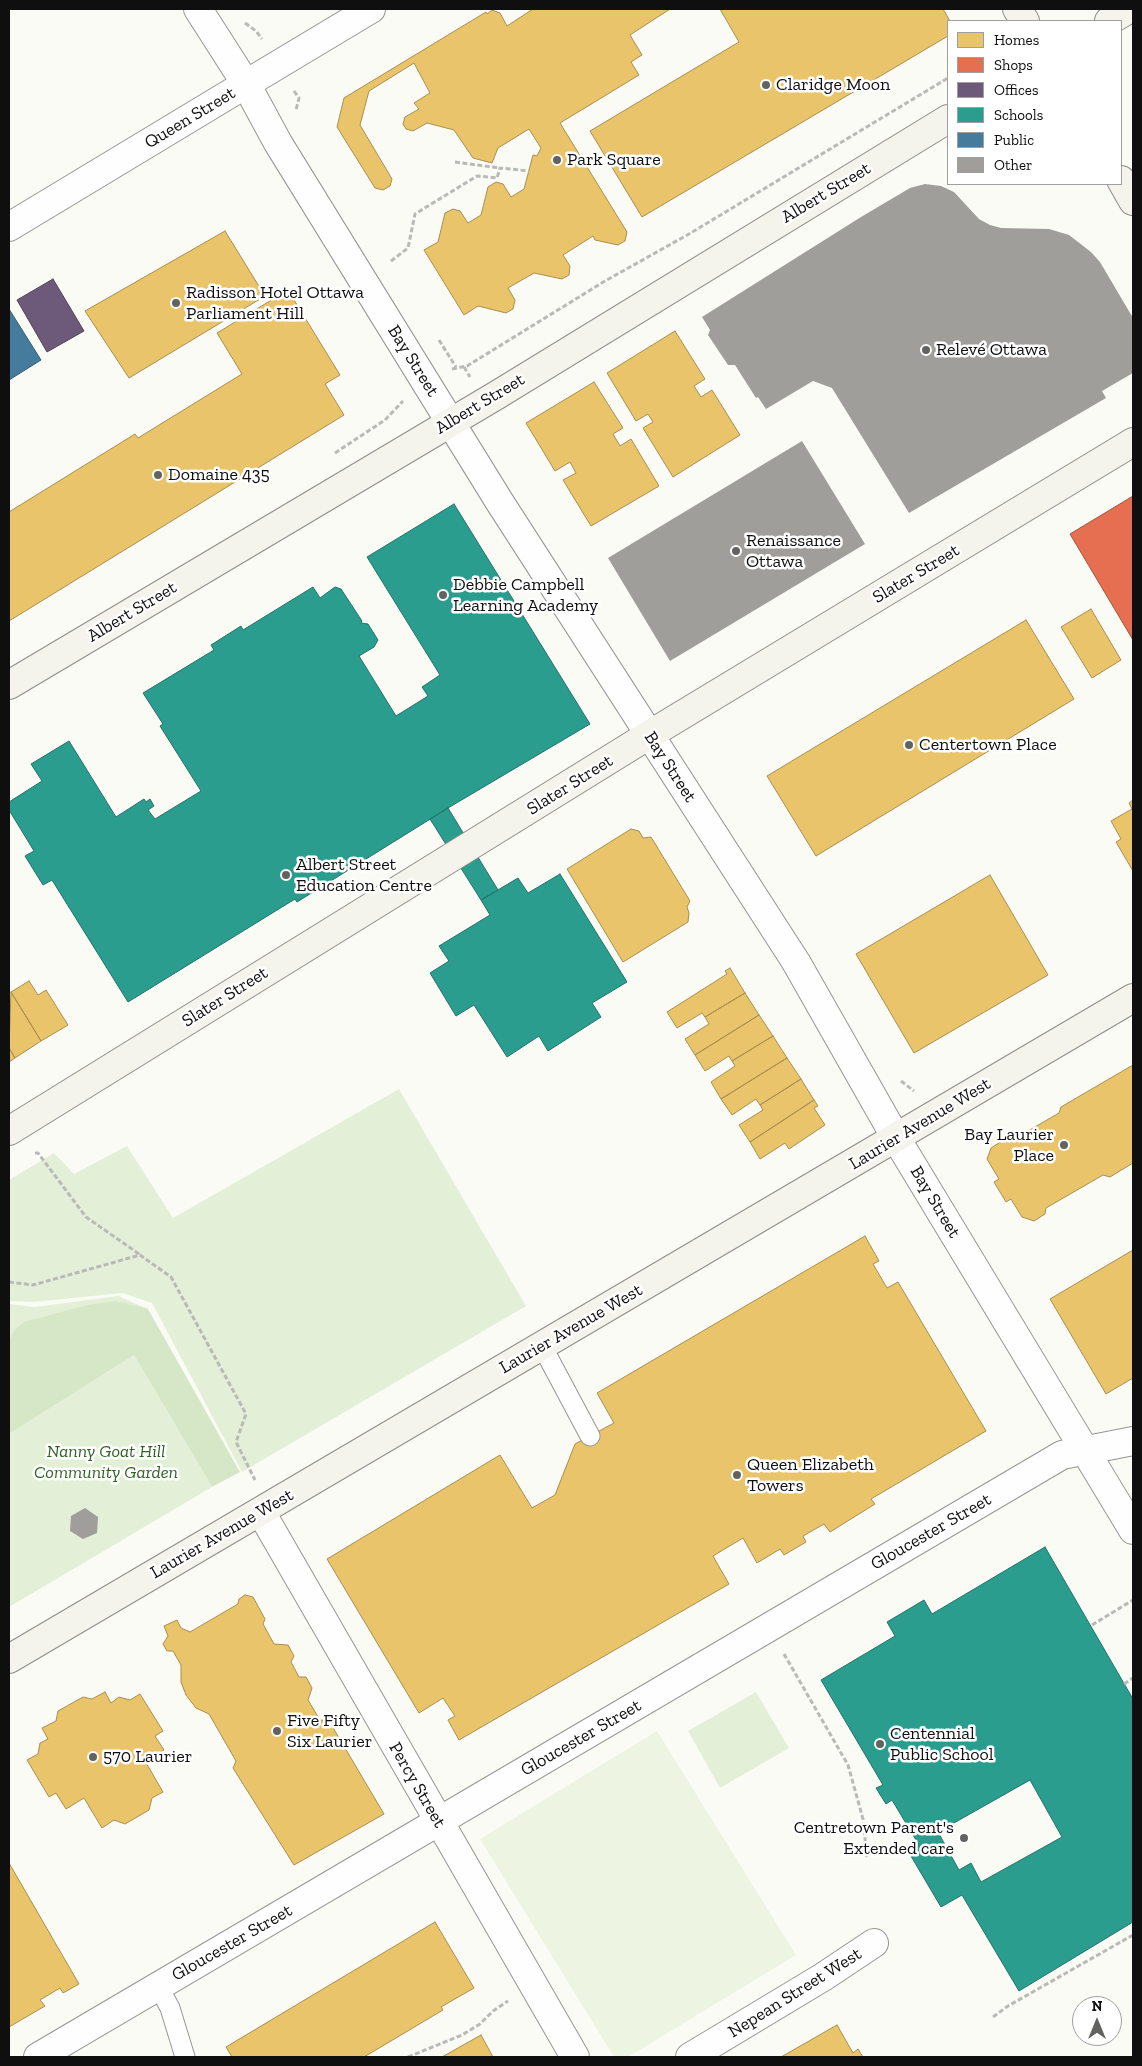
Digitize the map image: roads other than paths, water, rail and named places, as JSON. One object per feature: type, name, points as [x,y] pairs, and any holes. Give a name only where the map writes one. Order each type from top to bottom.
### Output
[{"type":"main road","points":[[1016,9],[1024,20]]},
{"type":"main road","points":[[1111,20],[1129,9]]},
{"type":"main road","name":"Albert Street","points":[[9,685],[450,422],[947,119]]},
{"type":"main road","points":[[1122,182],[1133,201]]},
{"type":"main road","name":"Slater Street","points":[[9,1130],[649,735],[1133,442]]},
{"type":"main road","name":"Laurier Avenue West","points":[[9,1659],[1133,998]]},
{"type":"street","name":"Bay Street","points":[[198,9],[246,84],[278,143],[450,422],[796,962],[896,1138],[1133,1530]]},
{"type":"street","name":"Queen Street","points":[[9,227],[371,9]]},
{"type":"street","name":"Gloucester Street","points":[[38,2057],[1062,1455],[1133,1441]]},
{"type":"street","name":"Percy Street","points":[[261,1512],[574,2057]]},
{"type":"street","name":"Nepean Street West","points":[[690,2057],[823,1977],[874,1943]]},
{"type":"lane","points":[[542,1346],[590,1436]]},
{"type":"lane","points":[[158,1986],[170,2008],[185,2057]]},
{"type":"place","name":"Claridge Moon","points":[[766,85]]},
{"type":"place","name":"Park Square","points":[[557,160]]},
{"type":"place","name":"Radisson Hotel Ottawa Parliament Hill","points":[[176,303]]},
{"type":"place","name":"Relevé Ottawa","points":[[926,350]]},
{"type":"place","name":"Domaine 435","points":[[158,475]]},
{"type":"place","name":"Renaissance Ottawa","points":[[736,551]]},
{"type":"place","name":"Debbie Campbell Learning Academy","points":[[443,595]]},
{"type":"place","name":"Centertown Place","points":[[909,745]]},
{"type":"place","name":"Albert Street Education Centre","points":[[286,875]]},
{"type":"place","name":"Bay Laurier Place","points":[[1064,1145]]},
{"type":"place","name":"Queen Elizabeth Towers","points":[[737,1475]]},
{"type":"place","name":"Five Fifty Six Laurier","points":[[277,1731]]},
{"type":"place","name":"Centennial Public School","points":[[880,1744]]},
{"type":"place","name":"570 Laurier","points":[[93,1757]]},
{"type":"place","name":"Centretown Parent's Extended care","points":[[964,1838]]},
{"type":"park label","name":"Nanny Goat Hill Community Garden","points":[[106,1462]]}]
